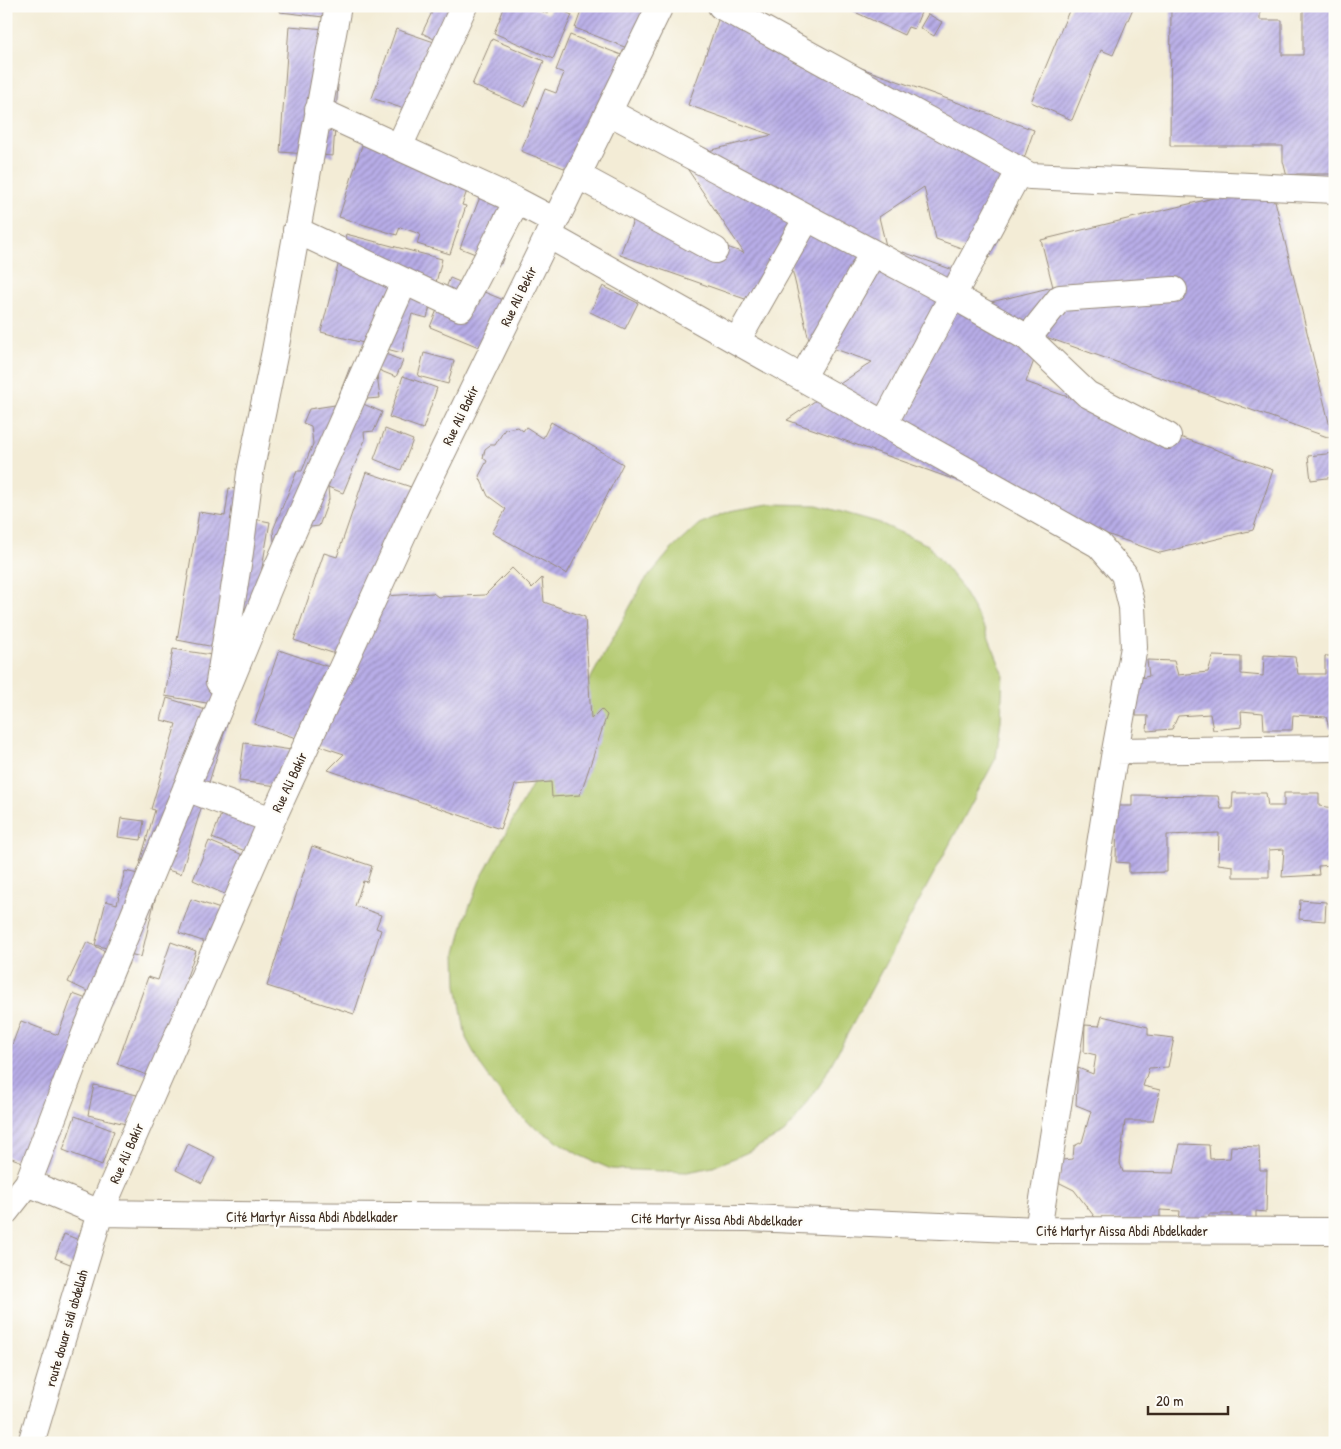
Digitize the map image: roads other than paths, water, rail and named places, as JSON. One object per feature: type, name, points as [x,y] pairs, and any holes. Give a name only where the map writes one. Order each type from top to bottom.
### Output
[{"type":"street","points":[[212,724],[240,552],[248,481],[275,351],[338,6]]},
{"type":"street","points":[[399,147],[464,6]]},
{"type":"street","points":[[552,228],[660,6]]},
{"type":"street","points":[[720,6],[1030,176],[1335,190]]},
{"type":"street","points":[[318,110],[517,201],[552,228],[737,341],[1099,545],[1124,574],[1132,607],[1134,647],[1115,751],[1038,1230]]},
{"type":"street","points":[[608,112],[1028,338],[1087,394],[1168,436]]},
{"type":"street","points":[[884,424],[1020,170]]},
{"type":"street","points":[[578,175],[715,250]]},
{"type":"street","points":[[296,230],[461,308],[517,201]]},
{"type":"street","points":[[737,341],[807,218]]},
{"type":"street","name":"Rue Ali Bekir","points":[[489,356],[552,228]]},
{"type":"street","points":[[802,378],[873,253]]},
{"type":"street","points":[[6,1211],[28,1183],[86,1031],[277,568],[404,282]]},
{"type":"street","points":[[1028,338],[1060,298],[1174,290]]},
{"type":"street","name":"Rue Ali Bakir","points":[[100,1213],[272,820],[410,519],[489,356]]},
{"type":"street","points":[[240,552],[277,568]]},
{"type":"street","points":[[1115,751],[1335,748]]},
{"type":"street","points":[[186,788],[272,820]]},
{"type":"street","points":[[6,1199],[28,1183]]},
{"type":"street","points":[[28,1183],[100,1213]]},
{"type":"street","name":"Cité Martyr Aissa Abdi Abdelkader","points":[[100,1213],[748,1218],[1038,1230],[1335,1231]]},
{"type":"street","name":"route douar sidi abdellah","points":[[31,1443],[100,1213]]}]
